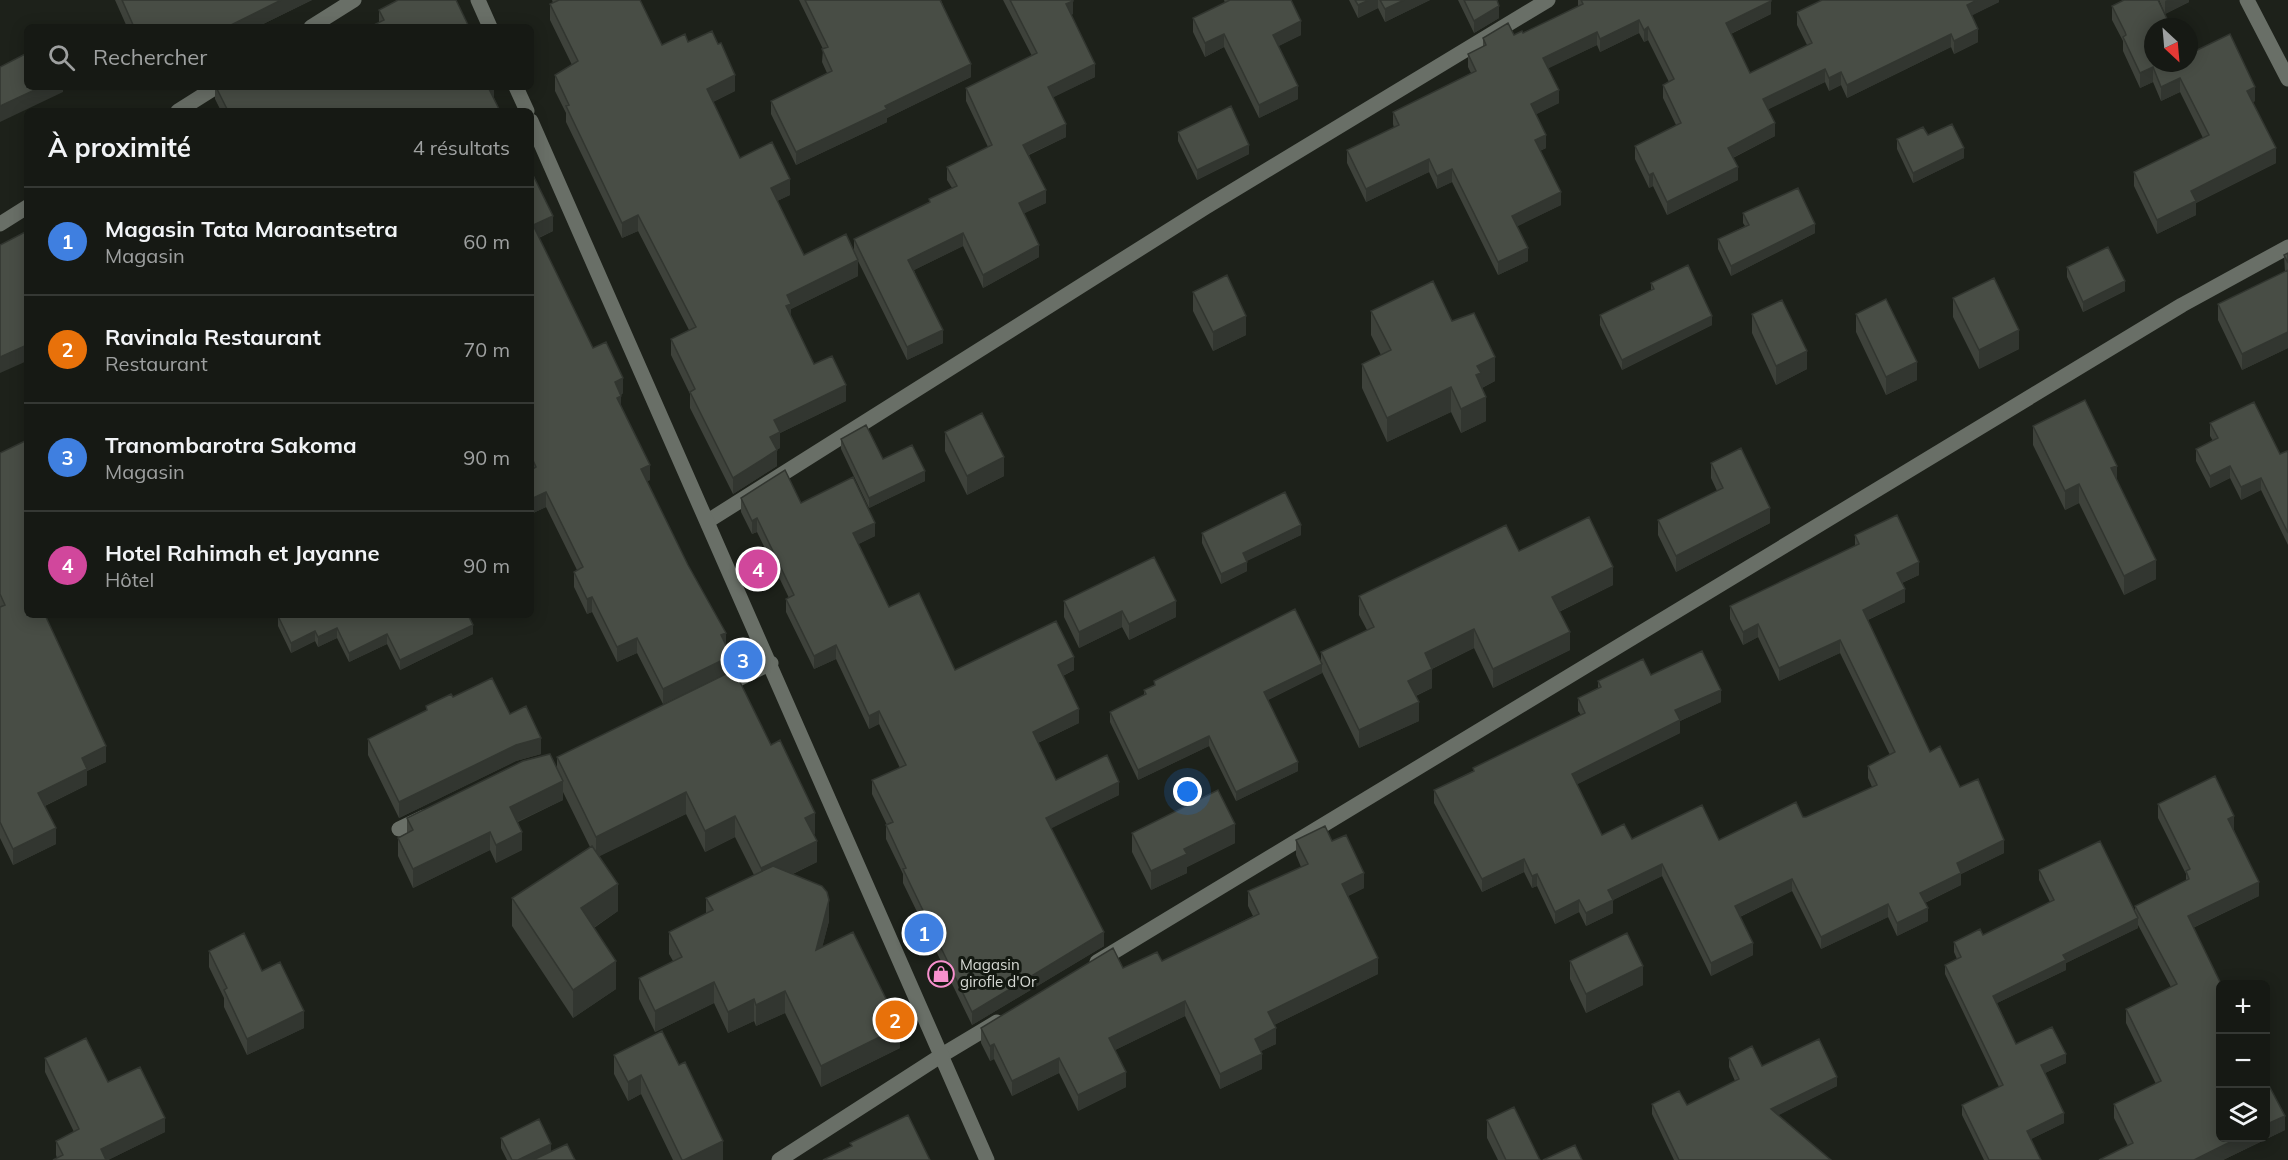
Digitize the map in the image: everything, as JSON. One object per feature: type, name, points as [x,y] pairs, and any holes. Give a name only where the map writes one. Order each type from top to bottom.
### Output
[{"type":"street","points":[[316,24],[354,0]]},
{"type":"street","points":[[478,0],[488,24]]},
{"type":"street","points":[[708,521],[1216,201],[1548,0]]},
{"type":"street","points":[[2247,0],[2288,79]]},
{"type":"street","points":[[183,108],[211,90]]},
{"type":"street","points":[[517,90],[526,108]]},
{"type":"street","points":[[534,128],[771,663],[987,1160]]},
{"type":"street","points":[[0,224],[24,209]]},
{"type":"street","points":[[1081,971],[2172,311],[2288,247]]},
{"type":"street","points":[[710,692],[771,663]]},
{"type":"street","points":[[399,829],[439,810]]},
{"type":"street","points":[[779,1160],[1011,1013]]},
{"type":"building","points":[[122,0],[281,0],[233,24],[133,24]]},
{"type":"building","points":[[398,0],[456,0],[468,24],[376,24],[384,20],[379,10]]},
{"type":"building","points":[[559,0],[640,0],[662,45],[685,34],[688,42],[712,31],[718,44],[721,43],[735,75],[707,89],[740,158],[772,142],[790,179],[771,188],[804,255],[846,234],[858,260],[787,295],[791,304],[786,306],[814,364],[832,356],[846,385],[774,420],[780,432],[770,437],[777,450],[733,478],[690,392],[695,389],[671,339],[696,327],[638,215],[622,223],[566,106],[569,105],[555,75],[578,61],[550,4]]},
{"type":"building","points":[[805,0],[940,0],[971,64],[885,106],[887,109],[796,152],[771,101],[832,71],[822,49],[828,47]]},
{"type":"building","points":[[1010,0],[1073,0],[1066,4],[1095,64],[1048,87],[1066,124],[1023,145],[1046,190],[1019,203],[1039,245],[983,275],[963,233],[908,260],[943,330],[907,347],[854,239],[930,202],[929,199],[957,186],[947,167],[992,145],[966,88],[1037,53]]},
{"type":"building","points":[[1230,0],[1291,0],[1301,21],[1273,35],[1298,86],[1259,105],[1224,34],[1205,43],[1193,18]]},
{"type":"building","points":[[1355,0],[1369,0],[1358,5]]},
{"type":"building","points":[[1380,0],[1404,0],[1385,9]]},
{"type":"building","points":[[1464,0],[1497,0],[1499,6],[1474,21]]},
{"type":"building","points":[[1581,0],[1771,0],[1726,23],[1750,73],[1812,43],[1797,12],[1822,0],[1977,0],[1967,5],[1978,29],[1954,41],[1951,34],[1847,85],[1841,72],[1829,78],[1825,69],[1763,99],[1775,123],[1728,148],[1738,167],[1667,202],[1653,173],[1649,175],[1635,146],[1681,123],[1663,85],[1674,79],[1648,27],[1644,30],[1639,20],[1600,39],[1597,32],[1543,58],[1559,90],[1531,104],[1546,135],[1535,140],[1561,192],[1512,216],[1528,248],[1498,262],[1452,169],[1437,176],[1429,159],[1366,189],[1347,150],[1399,125],[1393,112],[1476,71],[1468,54],[1486,45],[1483,38],[1508,23],[1514,35],[1522,31],[1523,33],[1583,4]]},
{"type":"building","points":[[2124,0],[2158,0],[2167,18],[2144,18],[2144,71],[2140,73],[2123,37],[2126,35],[2125,32],[2112,6]]},
{"type":"building","points":[[2230,34],[2255,87],[2247,91],[2276,148],[2191,191],[2196,201],[2157,220],[2134,172],[2209,135],[2180,78],[2161,87],[2155,72],[2198,72],[2198,50]]},
{"type":"building","points":[[24,55],[24,90],[35,90],[0,106],[0,67]]},
{"type":"building","points":[[218,90],[490,90],[498,108],[226,108]]},
{"type":"building","points":[[1231,106],[1249,145],[1197,170],[1178,132]]},
{"type":"building","points":[[1952,124],[1964,148],[1913,173],[1897,139],[1923,127],[1928,135]]},
{"type":"building","points":[[534,177],[553,216],[534,225]]},
{"type":"building","points":[[1798,188],[1815,224],[1731,266],[1718,239],[1749,225],[1743,213]]},
{"type":"building","points":[[534,227],[593,348],[606,342],[623,378],[615,382],[621,396],[617,398],[650,465],[641,469],[688,565],[726,633],[721,635],[731,656],[663,689],[637,638],[617,647],[592,597],[587,599],[574,572],[583,567],[546,492],[534,498],[534,468],[536,467],[534,463]]},
{"type":"building","points":[[24,233],[24,346],[0,357],[0,245]]},
{"type":"building","points":[[2108,247],[2125,281],[2083,302],[2067,267]]},
{"type":"building","points":[[1688,265],[1712,316],[1622,360],[1600,315],[1654,289],[1651,283]]},
{"type":"building","points":[[2288,270],[2288,332],[2242,354],[2218,304]]},
{"type":"building","points":[[1227,275],[1246,316],[1213,332],[1193,292]]},
{"type":"building","points":[[1994,278],[2019,330],[1979,350],[1953,298]]},
{"type":"building","points":[[1433,281],[1452,321],[1474,313],[1495,357],[1477,366],[1481,373],[1476,375],[1486,397],[1461,409],[1451,387],[1387,418],[1362,364],[1391,350],[1371,311]]},
{"type":"building","points":[[1886,299],[1917,362],[1886,377],[1856,314]]},
{"type":"building","points":[[1782,300],[1807,351],[1776,366],[1752,314]]},
{"type":"building","points":[[2085,400],[2117,466],[2111,468],[2156,560],[2124,576],[2079,484],[2065,491],[2033,426]]},
{"type":"building","points":[[2254,402],[2280,454],[2287,451],[2288,453],[2288,533],[2261,478],[2241,487],[2230,466],[2210,476],[2196,449],[2218,438],[2210,423]]},
{"type":"building","points":[[982,413],[1004,457],[967,476],[945,432]]},
{"type":"building","points":[[866,425],[883,459],[912,445],[925,471],[869,498],[841,439]]},
{"type":"building","points":[[24,441],[24,618],[46,618],[106,746],[82,758],[87,769],[38,793],[56,828],[13,849],[0,822],[0,607],[5,605],[0,594],[0,453]]},
{"type":"building","points":[[1741,448],[1770,508],[1676,556],[1658,520],[1723,488],[1711,463]]},
{"type":"building","points":[[785,470],[801,503],[853,477],[875,523],[853,533],[889,607],[919,593],[955,670],[1056,621],[1074,657],[1058,665],[1079,709],[1033,732],[1056,780],[1107,755],[1119,782],[1046,818],[1104,932],[972,1012],[903,869],[906,868],[886,825],[893,822],[872,780],[906,765],[879,711],[869,716],[836,645],[814,656],[786,599],[794,595],[757,518],[752,521],[741,498]]},
{"type":"building","points":[[1285,492],[1301,525],[1243,553],[1247,562],[1221,574],[1202,533]]},
{"type":"building","points":[[1897,515],[1919,562],[1897,573],[1905,589],[1863,610],[1930,752],[1940,746],[1960,787],[1978,779],[2004,840],[1957,863],[1961,873],[1920,893],[1928,908],[1897,923],[1888,904],[1821,937],[1792,879],[1735,906],[1753,943],[1711,963],[1662,864],[1608,890],[1613,900],[1586,913],[1579,900],[1555,912],[1537,874],[1532,876],[1524,859],[1482,879],[1434,790],[1474,771],[1473,768],[1585,713],[1578,698],[1601,687],[1598,681],[1643,659],[1651,675],[1702,651],[1721,690],[1675,710],[1680,720],[1572,774],[1602,835],[1624,824],[1632,839],[1702,805],[1719,840],[1796,802],[1803,817],[1806,817],[1877,785],[1868,766],[1895,752],[1840,640],[1779,668],[1758,624],[1743,632],[1730,606],[1859,544],[1855,535]]},
{"type":"building","points":[[1589,517],[1613,567],[1552,597],[1570,632],[1493,669],[1474,629],[1425,653],[1432,669],[1408,681],[1419,702],[1359,730],[1321,652],[1374,627],[1359,596],[1506,525],[1519,551]]},
{"type":"building","points":[[1154,557],[1176,601],[1129,624],[1122,611],[1079,632],[1064,601]]},
{"type":"building","points":[[1295,609],[1322,664],[1264,692],[1298,762],[1236,792],[1209,736],[1138,770],[1110,712],[1146,694],[1144,690],[1155,685],[1154,681]]},
{"type":"building","points":[[279,618],[470,618],[473,625],[400,660],[387,634],[349,653],[337,628],[318,637],[315,631],[291,643]]},
{"type":"building","points":[[734,670],[771,745],[780,740],[815,813],[805,818],[817,841],[761,868],[735,816],[705,831],[686,792],[596,837],[557,757]]},
{"type":"building","points":[[492,678],[510,714],[526,706],[541,738],[516,745],[399,802],[368,739],[427,710],[426,706],[451,694],[453,697]]},
{"type":"building","points":[[550,754],[563,781],[510,807],[522,832],[496,845],[490,832],[413,869],[398,838],[413,830],[407,818],[523,761]]},
{"type":"building","points":[[2215,776],[2234,816],[2228,819],[2259,882],[2188,916],[2219,980],[2216,980],[2216,1142],[2230,1142],[2194,1160],[2099,1160],[2133,1143],[2114,1104],[2161,1081],[2126,1009],[2177,984],[2135,906],[2189,879],[2186,871],[2190,869],[2158,804]]},
{"type":"building","points":[[1218,790],[1235,824],[1184,849],[1187,854],[1151,871],[1132,833]]},
{"type":"building","points":[[1325,826],[1332,841],[1346,835],[1364,873],[1342,884],[1378,958],[1268,1012],[1276,1028],[1255,1039],[1262,1054],[1220,1074],[1185,1001],[1109,1038],[1126,1072],[1078,1095],[1059,1058],[1012,1081],[994,1044],[990,1046],[981,1028],[1113,948],[1123,968],[1157,952],[1162,961],[1259,914],[1248,891],[1308,864],[1296,840]]},
{"type":"building","points":[[2100,841],[2138,918],[2063,955],[2066,960],[1993,996],[2016,1044],[2052,1027],[2066,1054],[2041,1065],[2064,1113],[2027,1131],[2041,1160],[1989,1160],[1962,1105],[2003,1085],[1945,965],[1961,957],[1954,942],[1980,929],[1983,935],[2054,900],[2039,870]]},
{"type":"building","points":[[592,846],[618,884],[581,908],[616,961],[573,990],[512,898]]},
{"type":"building","points":[[773,866],[822,886],[827,892],[829,900],[816,950],[853,932],[900,1027],[821,1066],[785,991],[756,1005],[754,999],[728,1012],[714,982],[655,1011],[639,978],[682,957],[669,932],[713,910],[706,898]]},
{"type":"building","points":[[244,933],[262,971],[280,962],[304,1011],[247,1039],[224,990],[227,988],[209,951]]},
{"type":"building","points":[[1627,933],[1643,966],[1586,994],[1570,961]]},
{"type":"building","points":[[662,1031],[679,1065],[685,1062],[723,1141],[684,1160],[641,1075],[628,1082],[614,1055]]},
{"type":"building","points":[[86,1038],[108,1082],[140,1067],[165,1118],[101,1149],[106,1160],[53,1160],[63,1155],[56,1141],[79,1129],[45,1058]]},
{"type":"building","points":[[1819,1039],[1837,1077],[1771,1109],[1831,1160],[1679,1160],[1652,1104],[1679,1091],[1687,1105],[1739,1079],[1729,1058],[1752,1046],[1762,1066]]},
{"type":"building","points":[[2270,1088],[2285,1116],[2270,1123]]},
{"type":"building","points":[[1514,1107],[1540,1160],[1506,1160],[1487,1120]]},
{"type":"building","points":[[908,1115],[930,1160],[823,1160],[852,1146],[850,1143]]},
{"type":"building","points":[[539,1119],[551,1144],[518,1160],[512,1160],[501,1138]]},
{"type":"building","points":[[567,1144],[575,1160],[535,1159]]},
{"type":"building","points":[[1575,1145],[1582,1160],[1543,1160]]},
{"type":"place","name":"Hotel Rahimah et Jayanne","points":[[758,569]]},
{"type":"place","name":"Tranombarotra Sakoma","points":[[743,660]]},
{"type":"place","name":"Magasin Tata Maroantsetra","points":[[924,933]]},
{"type":"place","name":"Magasin girofle d'Or","points":[[941,974]]},
{"type":"place","name":"Ravinala Restaurant","points":[[895,1020]]}]
